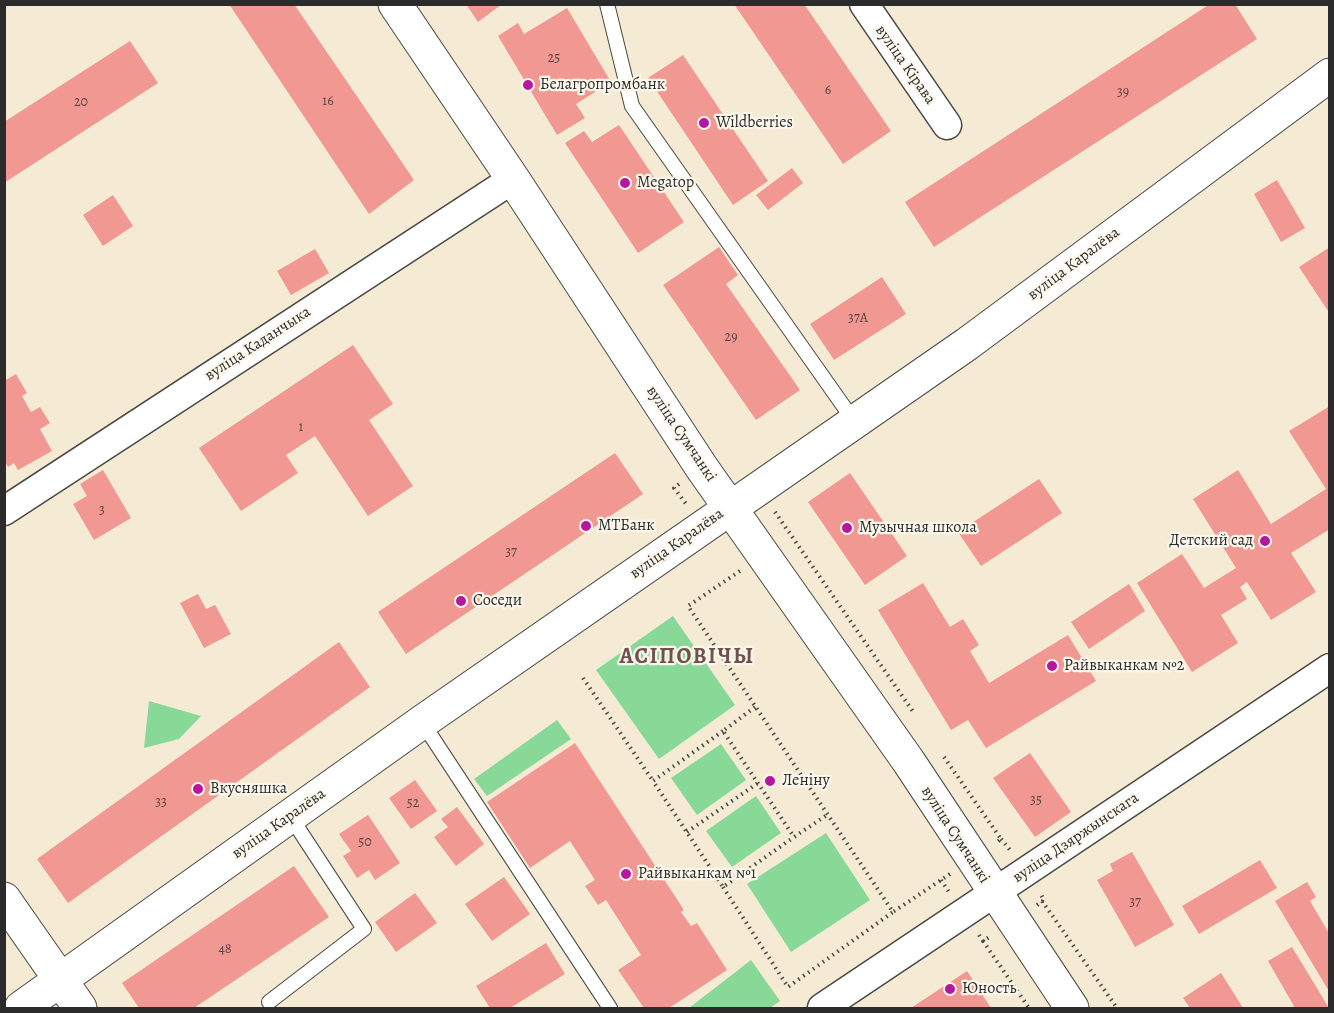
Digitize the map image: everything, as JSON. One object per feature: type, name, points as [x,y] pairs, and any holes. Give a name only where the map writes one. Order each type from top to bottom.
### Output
[{"type":"street","name":"вуліца Сумчанкі","points":[[395,4],[513,179],[702,468],[731,506],[759,550],[909,762],[993,893],[1072,1008]]},
{"type":"street","name":"вуліца Кірава","points":[[864,4],[947,125]]},
{"type":"street","name":"вуліца Каралёва","points":[[21,1008],[422,722],[967,344],[1329,75]]},
{"type":"street","name":"вуліца Каданчыка","points":[[4,511],[513,179]]},
{"type":"street","name":"вуліца Дзяржынскага","points":[[822,1008],[1329,668]]},
{"type":"street","points":[[4,899],[80,1008]]},
{"type":"lane","points":[[607,4],[632,106],[854,421]]},
{"type":"lane","points":[[422,722],[610,1008]]},
{"type":"lane","points":[[268,1006],[364,929],[290,816]]},
{"type":"path","points":[[583,678],[788,987],[893,912]]},
{"type":"path","points":[[653,781],[755,707]]},
{"type":"path","points":[[723,731],[794,837]]},
{"type":"path","points":[[687,832],[758,783]]},
{"type":"path","points":[[723,887],[827,815]]},
{"type":"path","points":[[1042,901],[1117,1008]]},
{"type":"path","points":[[983,941],[1029,1008]]},
{"type":"green space","points":[[673,616],[735,705],[659,759],[596,670]]},
{"type":"green space","points":[[149,701],[201,716],[179,739],[144,748]]},
{"type":"green space","points":[[557,720],[571,739],[487,796],[474,779]]},
{"type":"green space","points":[[721,744],[746,780],[697,815],[671,778]]},
{"type":"green space","points":[[756,796],[781,833],[732,867],[706,831]]},
{"type":"green space","points":[[826,833],[870,900],[791,952],[747,884]]},
{"type":"green space","points":[[751,960],[780,1001],[770,1008],[689,1008]]},
{"type":"building","points":[[229,4],[294,4],[414,180],[369,214]]},
{"type":"building","points":[[466,4],[502,4],[478,22]]},
{"type":"building","points":[[734,4],[804,4],[891,131],[843,164]]},
{"type":"building","points":[[1210,4],[1235,4],[1257,39],[934,247],[905,202]]},
{"type":"building","points":[[567,8],[611,82],[576,104],[585,118],[557,135],[498,36],[518,23],[524,34]]},
{"type":"building","points":[[130,41],[158,83],[4,183],[4,122]]},
{"type":"building","points":[[683,55],[768,181],[733,205],[648,78]]},
{"type":"building","name":"Megatop","points":[[619,125],[684,222],[638,253],[565,143],[584,131],[592,142]]},
{"type":"building","points":[[792,168],[803,183],[768,210],[756,195]]},
{"type":"building","points":[[1277,180],[1305,228],[1281,242],[1254,194]]},
{"type":"building","points":[[113,195],[133,226],[103,246],[83,215]]},
{"type":"building","points":[[719,247],[738,275],[726,284],[800,390],[756,420],[663,285]]},
{"type":"building","points":[[1330,247],[1330,314],[1299,267]]},
{"type":"building","points":[[315,249],[329,273],[291,295],[277,271]]},
{"type":"building","points":[[882,277],[906,314],[834,360],[810,324]]},
{"type":"building","points":[[353,345],[393,404],[369,420],[413,486],[368,516],[315,436],[286,455],[298,473],[241,511],[199,448]]},
{"type":"building","points":[[16,374],[27,393],[22,396],[31,412],[40,407],[50,423],[40,429],[52,451],[18,470],[14,463],[8,467],[4,460],[4,381]]},
{"type":"building","name":"Детский сад","points":[[1330,406],[1330,529],[1291,553],[1316,592],[1271,620],[1247,582],[1240,587],[1247,599],[1221,615],[1238,643],[1192,672],[1137,583],[1182,554],[1204,588],[1236,568],[1193,499],[1238,470],[1271,524],[1326,489],[1289,431]]},
{"type":"building","points":[[615,453],[643,494],[406,654],[378,612]]},
{"type":"building","points":[[103,470],[131,518],[94,540],[73,504],[87,496],[80,484]]},
{"type":"building","points":[[850,473],[907,556],[865,585],[808,502]]},
{"type":"building","points":[[1039,479],[1062,513],[981,566],[958,532]]},
{"type":"building","name":"Райвыканкам №2","points":[[923,583],[950,627],[963,619],[979,645],[970,651],[989,683],[1068,635],[1096,681],[986,748],[968,720],[951,730],[878,610]]},
{"type":"building","points":[[1129,584],[1145,611],[1089,649],[1071,622]]},
{"type":"building","points":[[198,594],[206,609],[215,605],[231,634],[204,648],[180,603]]},
{"type":"building","points":[[339,642],[370,687],[68,903],[37,859]]},
{"type":"building","name":"Райвыканкам №1","points":[[575,743],[684,910],[681,912],[691,926],[697,923],[727,970],[669,1008],[644,1008],[618,970],[641,955],[606,900],[598,905],[585,886],[595,880],[570,841],[530,868],[487,802]]},
{"type":"building","points":[[1030,753],[1071,812],[1035,837],[993,778]]},
{"type":"building","points":[[415,780],[437,811],[411,829],[389,798]]},
{"type":"building","points":[[457,807],[484,844],[456,866],[434,837],[448,827],[441,819]]},
{"type":"building","points":[[368,815],[400,863],[375,880],[369,870],[357,878],[343,856],[351,851],[339,834]]},
{"type":"building","points":[[1132,852],[1174,925],[1135,947],[1097,880],[1113,871],[1110,864]]},
{"type":"building","points":[[1260,860],[1277,888],[1199,934],[1182,906]]},
{"type":"building","points":[[294,866],[329,917],[194,1008],[139,1008],[122,983]]},
{"type":"building","points":[[504,877],[530,914],[492,941],[465,904]]},
{"type":"building","points":[[1307,882],[1316,897],[1310,901],[1330,935],[1330,993],[1275,901]]},
{"type":"building","points":[[415,893],[437,923],[396,952],[375,922]]},
{"type":"building","points":[[546,943],[565,974],[510,1008],[490,1008],[476,986]]},
{"type":"building","points":[[1292,947],[1329,1008],[1295,1008],[1268,961]]},
{"type":"building","points":[[967,971],[991,1008],[911,1008]]},
{"type":"building","points":[[1221,973],[1243,1008],[1190,1008],[1183,998]]},
{"type":"place","name":"Белагропромбанк","points":[[528,85]]},
{"type":"place","name":"Wildberries","points":[[704,123]]},
{"type":"place","name":"Megatop","points":[[625,183]]},
{"type":"place","name":"МТБанк","points":[[586,526]]},
{"type":"place","name":"Музычная школа","points":[[847,528]]},
{"type":"place","name":"Детский сад","points":[[1265,541]]},
{"type":"place","name":"Соседи","points":[[461,601]]},
{"type":"place","name":"Райвыканкам №2","points":[[1052,666]]},
{"type":"place","name":"Леніну","points":[[770,781]]},
{"type":"place","name":"Вкусняшка","points":[[198,789]]},
{"type":"place","name":"Райвыканкам №1","points":[[626,874]]},
{"type":"place","name":"Юность","points":[[950,989]]},
{"type":"district","name":"АСІПОВІЧЫ","points":[[687,658]]}]
